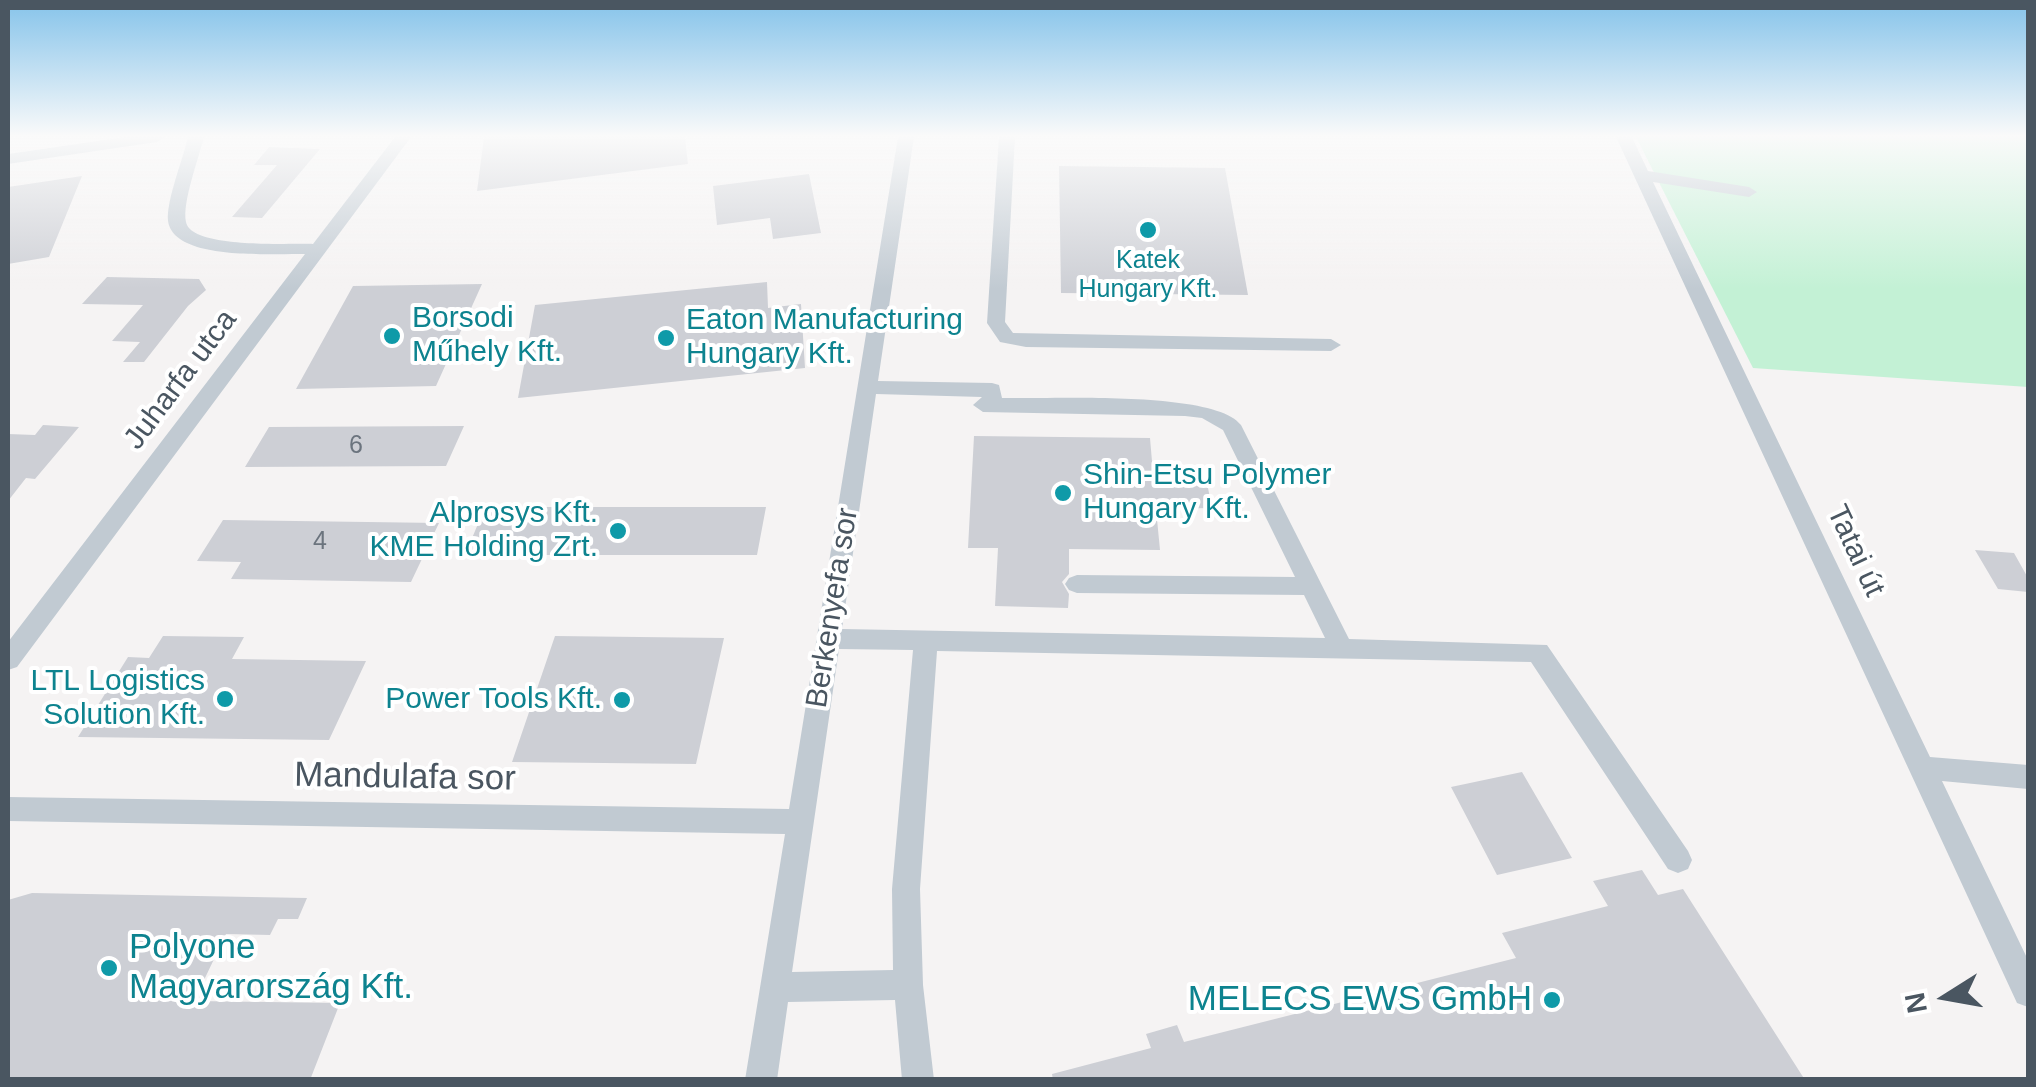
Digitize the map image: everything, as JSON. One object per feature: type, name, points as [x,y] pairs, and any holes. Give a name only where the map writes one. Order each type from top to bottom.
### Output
[{"type":"street","points":[[182,188],[175,224],[180,234],[202,244],[318,250]]},
{"type":"street","name":"Juharfa utca","points":[[8,660],[365,188]]},
{"type":"street","name":"Berkenyefa sor","points":[[761,1080],[898,188]]},
{"type":"street","points":[[1004,188],[996,324],[1002,334],[1026,342],[1331,345]]},
{"type":"street","name":"Tatai út","points":[[1646,188],[1925,768],[2028,992]]},
{"type":"street","points":[[1722,188],[1749,192]]},
{"type":"street","points":[[867,388],[992,390],[987,405],[1185,408],[1203,410],[1222,419],[1230,425],[1344,650]]},
{"type":"street","points":[[1077,584],[1312,586]]},
{"type":"street","points":[[828,639],[1538,652],[1678,860]]},
{"type":"street","points":[[918,1080],[908,985],[906,889],[926,642]]},
{"type":"street","points":[[1925,768],[2028,776]]},
{"type":"street","name":"Mandulafa sor","points":[[8,809],[800,822]]},
{"type":"street","points":[[775,987],[908,985]]},
{"type":"green space","points":[[1662,188],[2028,188],[2028,387],[1753,368]]},
{"type":"building","points":[[8,188],[77,188],[49,257],[8,264]]},
{"type":"building","points":[[257,188],[287,188],[262,218],[232,217]]},
{"type":"building","points":[[713,188],[812,188],[821,233],[773,239],[770,218],[717,225]]},
{"type":"building","name":"Katek Hungary Kft.","points":[[1059,188],[1229,188],[1248,295],[1061,293]]},
{"type":"building","points":[[107,277],[199,279],[206,290],[188,306],[144,362],[123,362],[140,342],[112,341],[143,305],[82,304]]},
{"type":"building","name":"Eaton Manufacturing Hungary Kft.","points":[[767,282],[768,308],[801,304],[805,368],[518,398],[535,305]]},
{"type":"building","name":"Borsodi Műhely Kft.","points":[[482,284],[436,386],[296,389],[353,286]]},
{"type":"building","points":[[43,425],[79,427],[35,479],[26,478],[8,501],[8,434],[35,435]]},
{"type":"building","points":[[464,426],[446,466],[245,467],[269,427]]},
{"type":"building","name":"Shin-Etsu Polymer Hungary Kft.","points":[[974,436],[1150,438],[1154,485],[1207,483],[1212,508],[1156,509],[1160,550],[1069,549],[1069,574],[1062,582],[1069,594],[1068,608],[995,606],[998,548],[968,548]]},
{"type":"building","name":"Alprosys Kft. KME Holding Zrt.","points":[[485,507],[766,507],[757,555],[465,555]]},
{"type":"building","points":[[223,520],[439,523],[411,582],[231,579],[241,562],[197,561]]},
{"type":"building","points":[[1975,550],[2014,553],[2028,578],[2028,592],[1998,589]]},
{"type":"building","name":"LTL Logistics Solution Kft.","points":[[163,636],[244,637],[232,659],[366,661],[329,740],[78,737],[128,657],[149,658]]},
{"type":"building","name":"Power Tools Kft.","points":[[555,636],[724,638],[696,764],[512,762]]},
{"type":"building","points":[[1522,772],[1572,858],[1497,875],[1451,787]]},
{"type":"building","name":"MELECS EWS GmbH","points":[[1642,870],[1658,895],[1683,889],[1805,1080],[1053,1080],[1052,1074],[1151,1048],[1146,1034],[1177,1025],[1184,1042],[1516,958],[1502,933],[1608,906],[1593,881]]},
{"type":"building","name":"Polyone Magyarország Kft.","points":[[32,893],[307,898],[298,919],[278,919],[270,935],[226,934],[194,1001],[340,1003],[310,1080],[8,1080],[8,900]]},
{"type":"place","name":"Katek Hungary Kft.","points":[[1148,230]]},
{"type":"place","name":"Borsodi Műhely Kft.","points":[[392,336]]},
{"type":"place","name":"Eaton Manufacturing Hungary Kft.","points":[[666,338]]},
{"type":"place","name":"Shin-Etsu Polymer Hungary Kft.","points":[[1063,493]]},
{"type":"place","name":"Alprosys Kft. KME Holding Zrt.","points":[[618,531]]},
{"type":"place","name":"LTL Logistics Solution Kft.","points":[[225,699]]},
{"type":"place","name":"Power Tools Kft.","points":[[622,700]]},
{"type":"place","name":"Polyone Magyarország Kft.","points":[[109,968]]},
{"type":"place","name":"MELECS EWS GmbH","points":[[1552,1000]]}]
